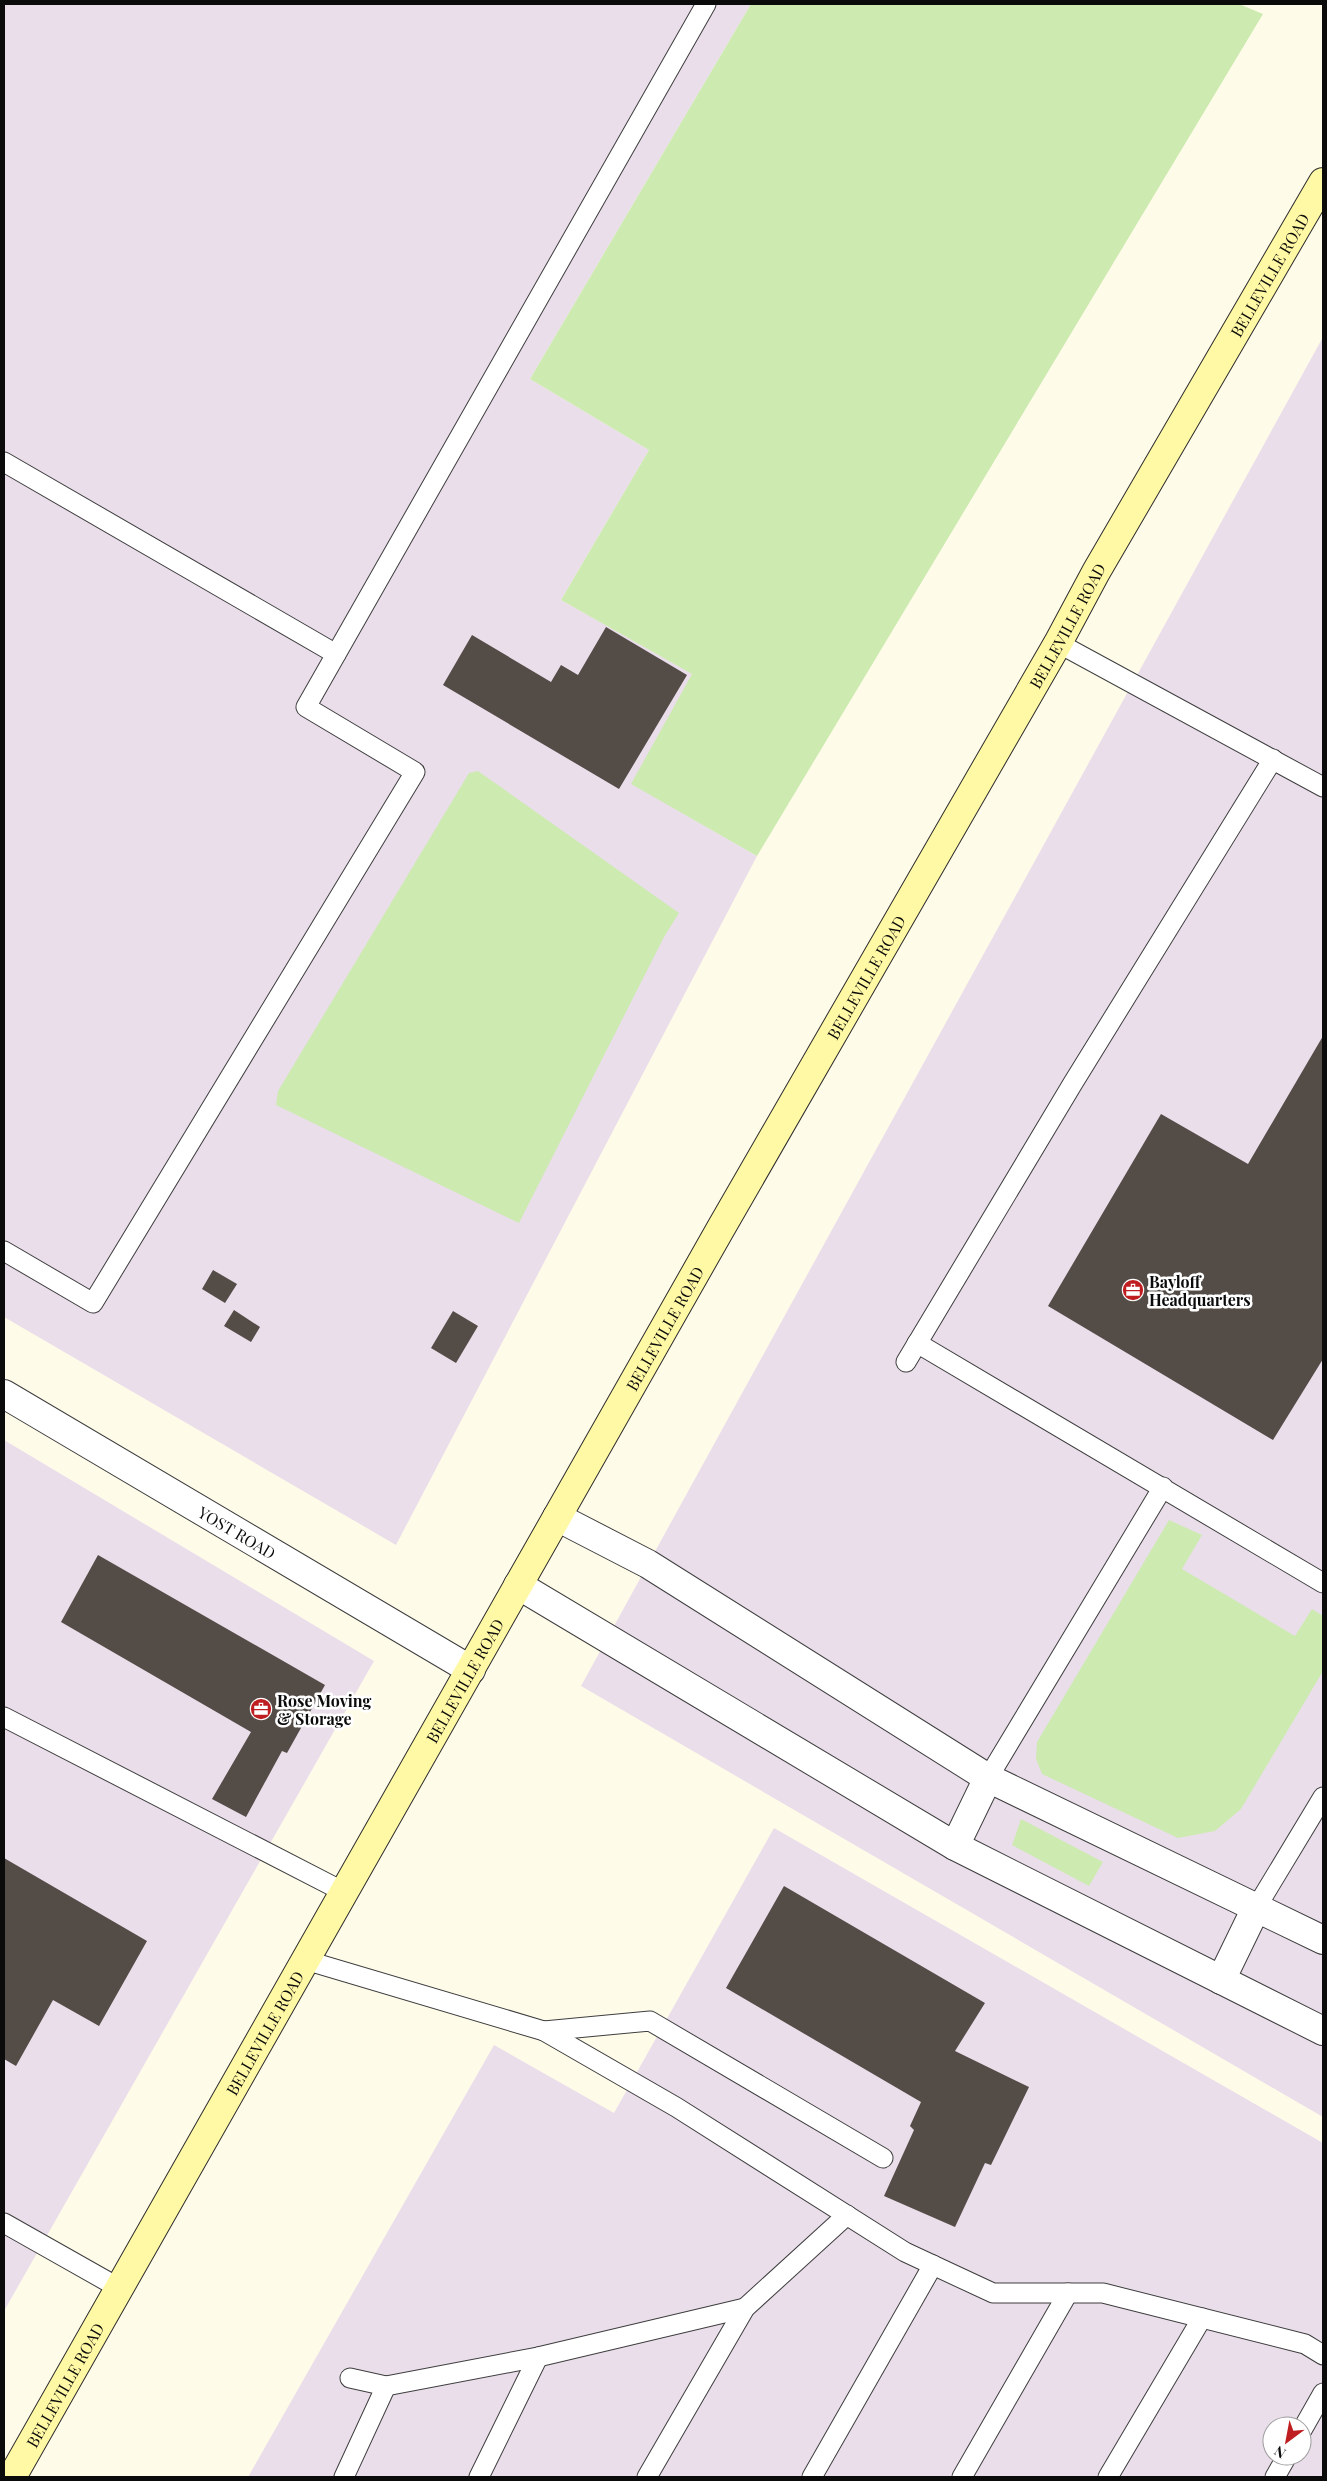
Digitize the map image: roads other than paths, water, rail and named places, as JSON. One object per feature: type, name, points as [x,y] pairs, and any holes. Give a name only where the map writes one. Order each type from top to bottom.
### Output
[{"type":"main road","name":"BELLEVILLE ROAD","points":[[12,2477],[557,1517],[1058,643],[1096,572],[1323,182]]},
{"type":"street","name":"YOST ROAD","points":[[4,1394],[471,1670]]},
{"type":"street","points":[[557,1517],[648,1564],[988,1778],[1323,1940]]},
{"type":"street","points":[[518,1586],[955,1846],[1323,2031]]},
{"type":"street","points":[[955,1846],[988,1778]]},
{"type":"street","points":[[1221,1980],[1256,1908]]},
{"type":"lane","points":[[4,1251],[93,1303],[416,772],[306,707],[706,4]]},
{"type":"lane","points":[[4,462],[336,654]]},
{"type":"lane","points":[[1058,643],[1323,788]]},
{"type":"lane","points":[[906,1362],[1073,1083],[1273,760]]},
{"type":"lane","points":[[917,1343],[1323,1583]]},
{"type":"lane","points":[[988,1778],[1163,1487]]},
{"type":"lane","points":[[4,1717],[344,1892]]},
{"type":"lane","points":[[1256,1908],[1323,1797]]},
{"type":"lane","points":[[305,1960],[544,2032],[676,2107],[905,2252],[993,2293],[1103,2292],[1305,2344],[1323,2355]]},
{"type":"lane","points":[[544,2032],[650,2021],[882,2158]]},
{"type":"lane","points":[[647,2477],[745,2308],[847,2215]]},
{"type":"lane","points":[[4,2223],[119,2288]]},
{"type":"lane","points":[[812,2477],[933,2265]]},
{"type":"lane","points":[[962,2477],[1068,2293]]},
{"type":"lane","points":[[350,2378],[386,2386],[538,2357],[745,2308]]},
{"type":"lane","points":[[1108,2477],[1202,2318]]},
{"type":"lane","points":[[479,2477],[538,2357]]},
{"type":"lane","points":[[344,2477],[386,2386]]},
{"type":"lane","points":[[1310,2416],[1323,2393]]},
{"type":"lane","points":[[1275,2477],[1281,2466]]},
{"type":"place","name":"Bayloff Headquarters","points":[[1133,1290]]},
{"type":"place","name":"Rose Moving & Storage","points":[[261,1709]]}]
